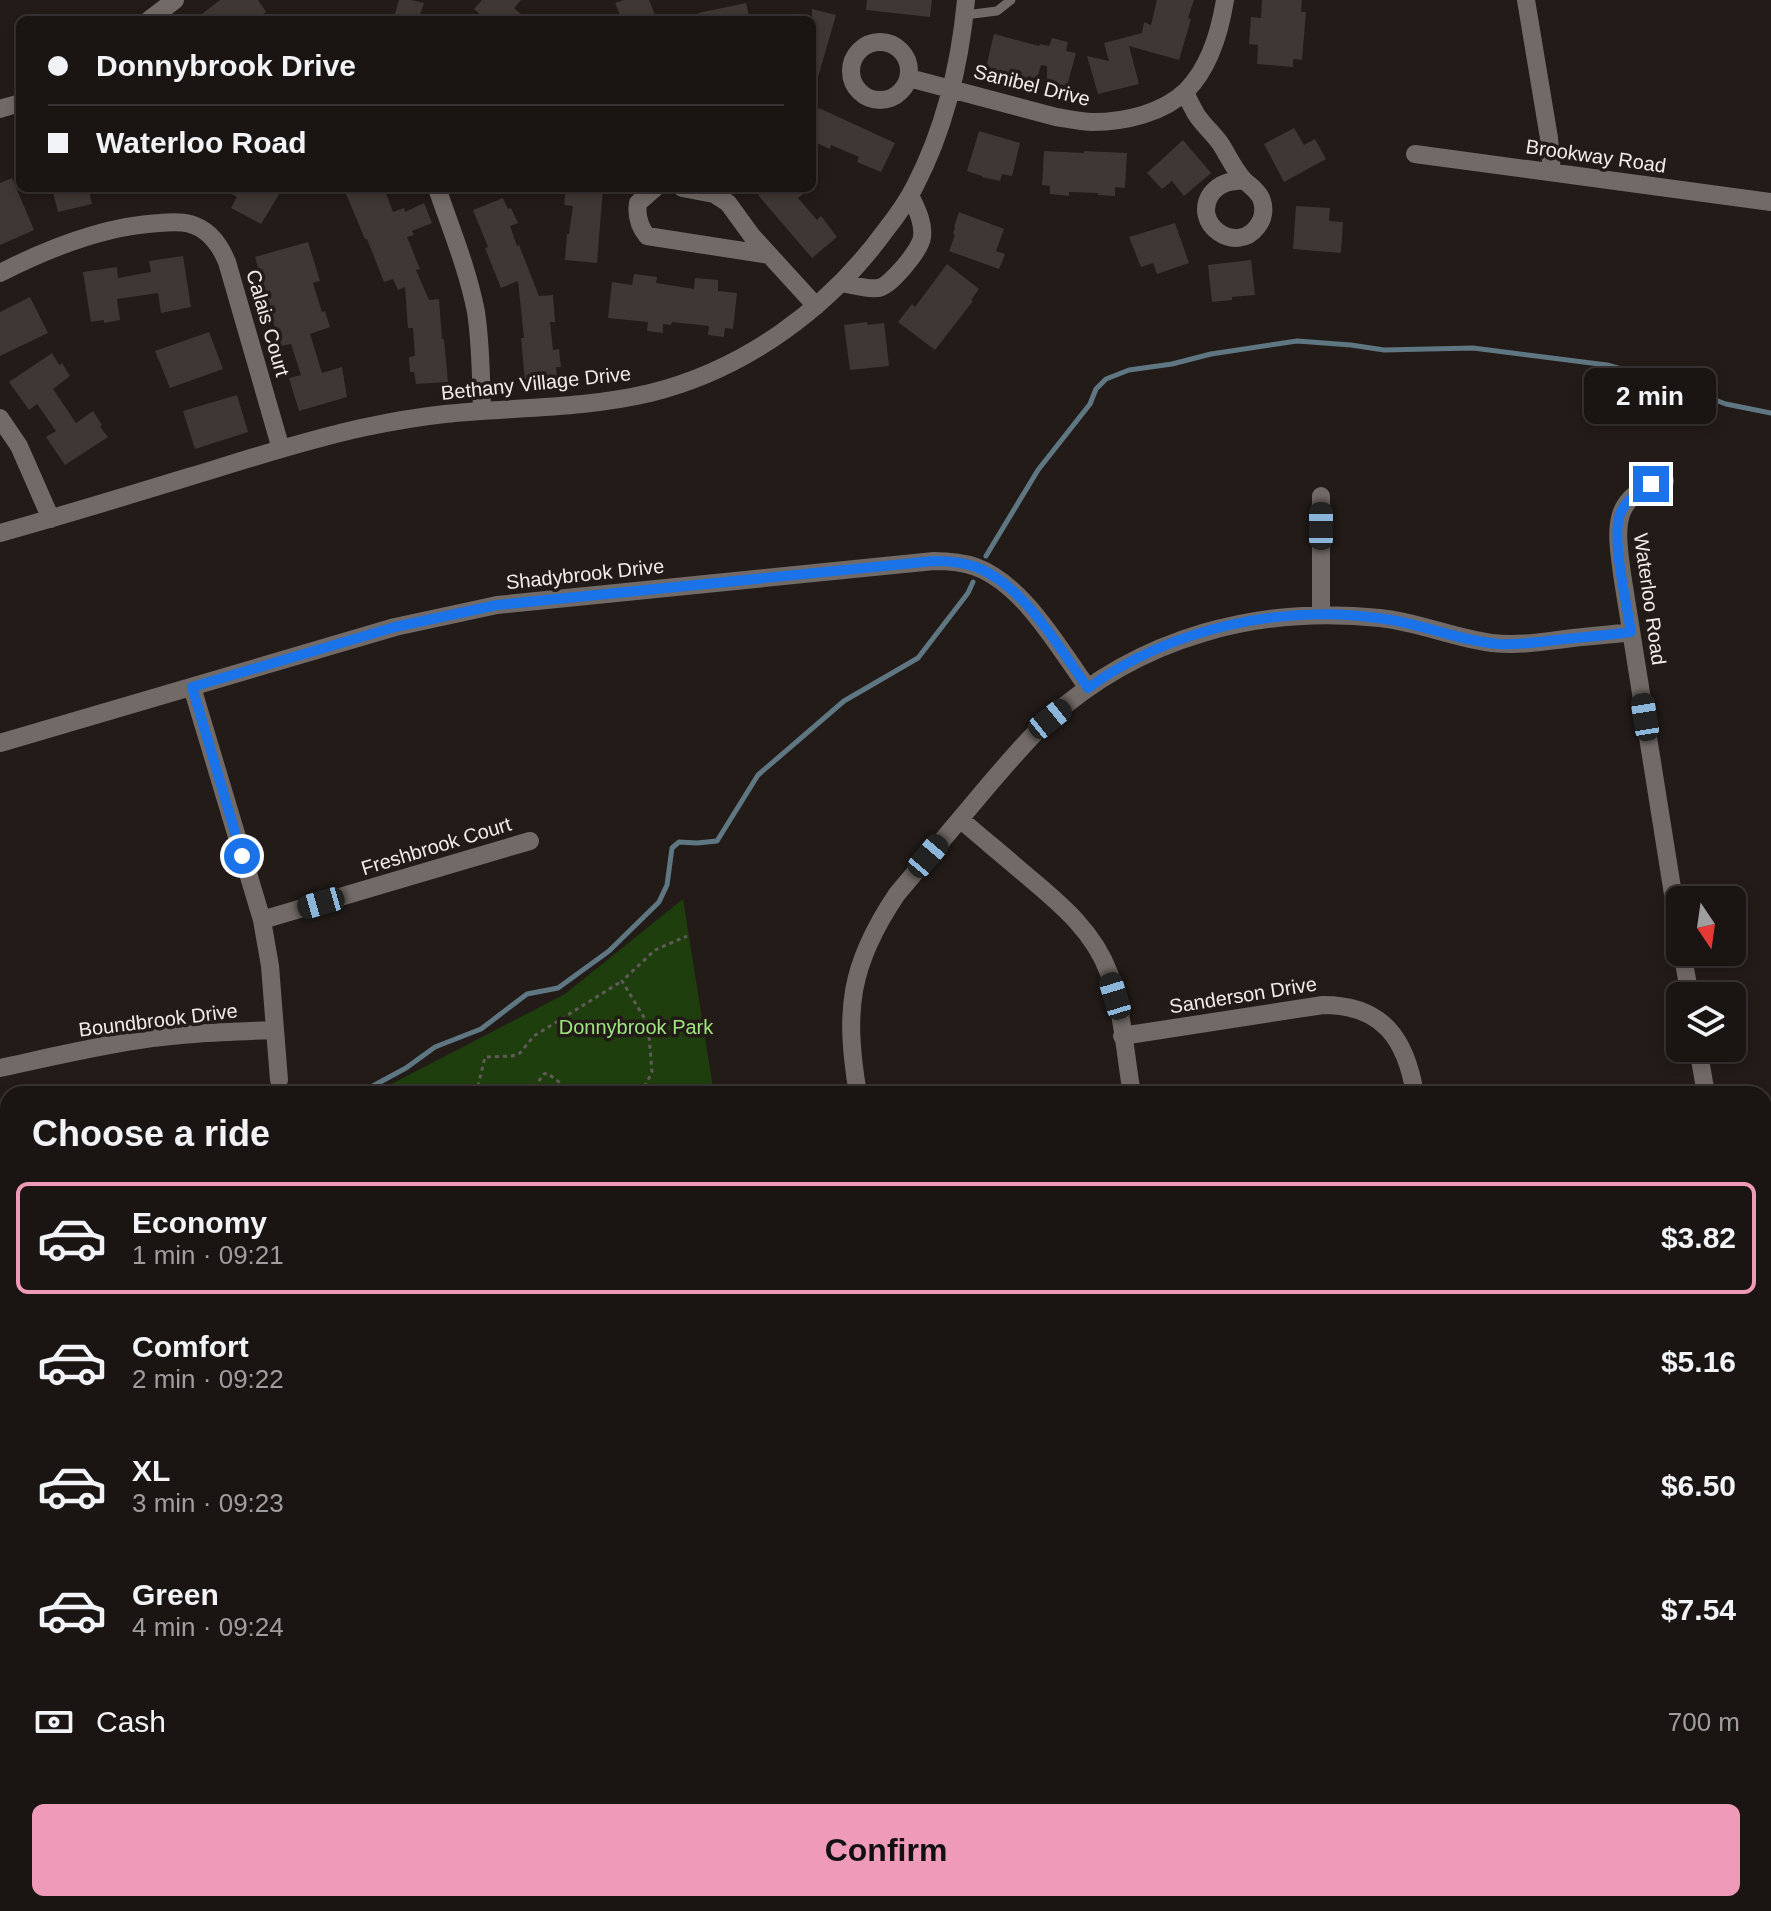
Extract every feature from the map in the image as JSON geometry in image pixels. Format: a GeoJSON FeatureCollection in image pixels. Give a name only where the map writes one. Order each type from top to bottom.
{"type":"FeatureCollection","features":[{"type":"Feature","properties":{"kind":"street"},"geometry":{"type":"LineString","coordinates":[[154,16],[175,0]]}},
{"type":"Feature","properties":{"kind":"street","name":"Sanibel Drive"},"geometry":{"type":"LineString","coordinates":[[909,78],[1056,117],[1094,122],[1132,117],[1159,109],[1185,92],[1203,68],[1214,42],[1225,0]]}},
{"type":"Feature","properties":{"kind":"street"},"geometry":{"type":"LineString","coordinates":[[1526,0],[1552,172]]}},
{"type":"Feature","properties":{"kind":"street","name":"Bethany Village Drive"},"geometry":{"type":"LineString","coordinates":[[0,533],[328,436],[404,420],[583,404],[649,393],[748,354],[784,331],[841,283],[879,240],[910,195],[938,134],[952,88],[966,7]]}},
{"type":"Feature","properties":{"kind":"street"},"geometry":{"type":"LineString","coordinates":[[1185,92],[1197,115],[1244,180]]}},
{"type":"Feature","properties":{"kind":"street","name":"Brookway Road"},"geometry":{"type":"LineString","coordinates":[[1415,154],[1771,202]]}},
{"type":"Feature","properties":{"kind":"street"},"geometry":{"type":"LineString","coordinates":[[438,192],[476,314],[482,411]]}},
{"type":"Feature","properties":{"kind":"street"},"geometry":{"type":"LineString","coordinates":[[650,192],[638,203],[636,211],[640,227],[647,236],[769,255]]}},
{"type":"Feature","properties":{"kind":"street"},"geometry":{"type":"LineString","coordinates":[[703,192],[714,194],[728,203],[752,236],[816,306]]}},
{"type":"Feature","properties":{"kind":"street"},"geometry":{"type":"LineString","coordinates":[[841,283],[876,289],[884,286],[920,246],[922,228],[910,195]]}},
{"type":"Feature","properties":{"kind":"street","name":"Calais Court"},"geometry":{"type":"LineString","coordinates":[[0,273],[56,247],[113,229],[176,222],[202,229],[222,249],[281,449]]}},
{"type":"Feature","properties":{"kind":"street"},"geometry":{"type":"LineString","coordinates":[[0,418],[19,446],[51,519]]}},
{"type":"Feature","properties":{"kind":"street","name":"Waterloo Road"},"geometry":{"type":"LineString","coordinates":[[1665,481],[1651,484],[1627,502],[1620,514],[1617,532],[1672,886]]}},
{"type":"Feature","properties":{"kind":"street"},"geometry":{"type":"LineString","coordinates":[[1321,496],[1321,614]]}},
{"type":"Feature","properties":{"kind":"street","name":"Shadybrook Drive"},"geometry":{"type":"LineString","coordinates":[[0,743],[395,627],[497,605],[934,561],[976,567],[1010,587],[1026,603],[1088,688]]}},
{"type":"Feature","properties":{"kind":"street"},"geometry":{"type":"LineString","coordinates":[[857,1086],[850,1026],[853,996],[858,967],[880,918],[1026,742],[1103,677],[1158,649],[1211,630],[1283,616],[1321,614],[1382,618],[1496,644],[1534,644],[1631,632]]}},
{"type":"Feature","properties":{"kind":"street"},"geometry":{"type":"LineString","coordinates":[[192,687],[262,920],[270,966],[279,1080]]}},
{"type":"Feature","properties":{"kind":"street"},"geometry":{"type":"LineString","coordinates":[[960,819],[1065,908],[1085,929],[1098,949],[1115,996],[1131,1086]]}},
{"type":"Feature","properties":{"kind":"street","name":"Freshbrook Court"},"geometry":{"type":"LineString","coordinates":[[262,920],[530,841]]}},
{"type":"Feature","properties":{"kind":"street","name":"Sanderson Drive"},"geometry":{"type":"LineString","coordinates":[[1122,1036],[1323,1005],[1345,1005],[1367,1013],[1394,1035],[1406,1055],[1414,1086]]}},
{"type":"Feature","properties":{"kind":"street","name":"Boundbrook Drive"},"geometry":{"type":"LineString","coordinates":[[0,1068],[142,1039],[275,1030]]}},
{"type":"Feature","properties":{"kind":"street"},"geometry":{"type":"LineString","coordinates":[[1700,1062],[1705,1086]]}},
{"type":"Feature","properties":{"kind":"lane"},"geometry":{"type":"LineString","coordinates":[[966,7],[997,11],[1011,0]]}},
{"type":"Feature","properties":{"kind":"path"},"geometry":{"type":"LineString","coordinates":[[478,1086],[485,1057],[520,1053],[534,1036],[622,981],[655,950],[687,936]]}},
{"type":"Feature","properties":{"kind":"path"},"geometry":{"type":"LineString","coordinates":[[622,981],[650,1032],[652,1072],[645,1086]]}},
{"type":"Feature","properties":{"kind":"path"},"geometry":{"type":"LineString","coordinates":[[535,1086],[547,1073],[564,1086]]}},
{"type":"Feature","properties":{"kind":"green space","name":"Donnybrook Park"},"geometry":{"type":"Polygon","coordinates":[[[683,899],[713,1086],[387,1086],[565,994],[683,899]]]}},
{"type":"Feature","properties":{"kind":"building"},"geometry":{"type":"Polygon","coordinates":[[[220,0],[258,0],[266,12],[261,16],[199,16],[220,0]]]}},
{"type":"Feature","properties":{"kind":"building"},"geometry":{"type":"Polygon","coordinates":[[[399,0],[424,3],[419,16],[394,16],[399,0]]]}},
{"type":"Feature","properties":{"kind":"building"},"geometry":{"type":"Polygon","coordinates":[[[482,0],[521,0],[514,8],[523,16],[482,16],[474,9],[482,0]]]}},
{"type":"Feature","properties":{"kind":"building"},"geometry":{"type":"Polygon","coordinates":[[[649,0],[655,16],[620,16],[615,3],[649,0]]]}},
{"type":"Feature","properties":{"kind":"building"},"geometry":{"type":"Polygon","coordinates":[[[867,0],[932,0],[930,17],[866,10],[867,0]]]}},
{"type":"Feature","properties":{"kind":"building"},"geometry":{"type":"Polygon","coordinates":[[[1157,0],[1194,0],[1179,60],[1129,46],[1139,84],[1098,94],[1087,56],[1109,61],[1104,43],[1142,33],[1144,22],[1151,25],[1157,0]]]}},
{"type":"Feature","properties":{"kind":"building"},"geometry":{"type":"Polygon","coordinates":[[[1262,0],[1302,0],[1301,12],[1306,12],[1302,60],[1293,59],[1293,67],[1257,64],[1258,45],[1249,44],[1251,17],[1261,18],[1262,0]]]}},
{"type":"Feature","properties":{"kind":"building"},"geometry":{"type":"Polygon","coordinates":[[[746,3],[749,16],[698,16],[698,13],[746,3]]]}},
{"type":"Feature","properties":{"kind":"building"},"geometry":{"type":"Polygon","coordinates":[[[812,9],[836,15],[816,84],[816,16],[812,16],[812,9]]]}},
{"type":"Feature","properties":{"kind":"building"},"geometry":{"type":"Polygon","coordinates":[[[994,34],[1039,46],[1049,46],[1052,38],[1068,42],[1066,51],[1076,53],[1067,86],[1047,81],[1047,66],[1041,65],[1037,79],[986,67],[994,34]]]}},
{"type":"Feature","properties":{"kind":"building"},"geometry":{"type":"Polygon","coordinates":[[[819,108],[895,143],[881,172],[857,162],[859,157],[831,145],[830,149],[816,143],[816,114],[819,108]]]}},
{"type":"Feature","properties":{"kind":"building"},"geometry":{"type":"Polygon","coordinates":[[[1294,128],[1304,145],[1315,139],[1326,159],[1284,182],[1264,144],[1294,128]]]}},
{"type":"Feature","properties":{"kind":"building"},"geometry":{"type":"Polygon","coordinates":[[[979,131],[1020,143],[1012,176],[1002,174],[1000,181],[967,171],[979,131]]]}},
{"type":"Feature","properties":{"kind":"building"},"geometry":{"type":"Polygon","coordinates":[[[1183,140],[1211,173],[1184,196],[1172,181],[1162,189],[1147,173],[1183,140]]]}},
{"type":"Feature","properties":{"kind":"building"},"geometry":{"type":"Polygon","coordinates":[[[1044,151],[1127,153],[1125,188],[1115,187],[1115,196],[1069,192],[1069,196],[1050,194],[1050,186],[1042,185],[1044,151]]]}},
{"type":"Feature","properties":{"kind":"building"},"geometry":{"type":"Polygon","coordinates":[[[12,178],[34,230],[0,245],[0,183],[12,178]]]}},
{"type":"Feature","properties":{"kind":"building"},"geometry":{"type":"Polygon","coordinates":[[[53,192],[89,192],[92,204],[58,212],[53,192]]]}},
{"type":"Feature","properties":{"kind":"building"},"geometry":{"type":"Polygon","coordinates":[[[228,192],[281,192],[261,224],[231,208],[237,197],[228,192]]]}},
{"type":"Feature","properties":{"kind":"building"},"geometry":{"type":"Polygon","coordinates":[[[386,192],[393,212],[404,208],[405,212],[424,203],[432,223],[412,231],[414,235],[407,237],[429,300],[439,299],[448,382],[416,384],[414,372],[410,372],[409,357],[415,356],[413,328],[408,328],[405,287],[398,290],[393,279],[384,282],[346,194],[386,192]]]}},
{"type":"Feature","properties":{"kind":"building"},"geometry":{"type":"Polygon","coordinates":[[[566,192],[603,192],[597,263],[565,260],[573,206],[564,205],[566,192]]]}},
{"type":"Feature","properties":{"kind":"building"},"geometry":{"type":"Polygon","coordinates":[[[761,192],[806,192],[798,198],[817,220],[821,216],[837,237],[812,258],[758,195],[761,192]]]}},
{"type":"Feature","properties":{"kind":"building"},"geometry":{"type":"Polygon","coordinates":[[[503,198],[518,223],[510,226],[539,296],[553,295],[555,322],[550,322],[553,350],[559,349],[561,367],[556,367],[557,378],[525,381],[518,281],[501,288],[473,210],[503,198]]]}},
{"type":"Feature","properties":{"kind":"building"},"geometry":{"type":"Polygon","coordinates":[[[1296,206],[1330,208],[1329,221],[1343,222],[1341,253],[1293,249],[1296,206]]]}},
{"type":"Feature","properties":{"kind":"building"},"geometry":{"type":"Polygon","coordinates":[[[959,212],[1004,229],[996,251],[1005,254],[999,269],[949,251],[959,212]]]}},
{"type":"Feature","properties":{"kind":"building"},"geometry":{"type":"Polygon","coordinates":[[[1175,223],[1189,263],[1157,274],[1153,263],[1141,267],[1129,237],[1175,223]]]}},
{"type":"Feature","properties":{"kind":"building"},"geometry":{"type":"Polygon","coordinates":[[[308,242],[320,281],[313,283],[330,327],[310,334],[322,373],[342,367],[347,397],[299,411],[289,378],[301,375],[291,344],[280,346],[255,257],[308,242]]]}},
{"type":"Feature","properties":{"kind":"building"},"geometry":{"type":"Polygon","coordinates":[[[183,256],[191,307],[161,313],[158,293],[117,299],[120,320],[91,322],[83,272],[117,267],[118,278],[151,272],[149,261],[183,256]]]}},
{"type":"Feature","properties":{"kind":"building"},"geometry":{"type":"Polygon","coordinates":[[[1251,260],[1255,295],[1212,302],[1208,265],[1251,260]]]}},
{"type":"Feature","properties":{"kind":"building"},"geometry":{"type":"Polygon","coordinates":[[[947,264],[979,289],[935,350],[898,322],[912,304],[915,307],[947,264]]]}},
{"type":"Feature","properties":{"kind":"building"},"geometry":{"type":"Polygon","coordinates":[[[634,274],[657,277],[656,283],[694,289],[695,278],[718,280],[718,291],[737,293],[733,329],[725,328],[724,337],[708,335],[709,326],[672,322],[671,325],[663,324],[663,333],[647,331],[648,322],[608,318],[612,282],[632,285],[634,274]]]}},
{"type":"Feature","properties":{"kind":"building"},"geometry":{"type":"Polygon","coordinates":[[[30,297],[48,333],[0,356],[0,312],[30,297]]]}},
{"type":"Feature","properties":{"kind":"building"},"geometry":{"type":"Polygon","coordinates":[[[867,322],[868,325],[884,323],[889,366],[850,370],[844,325],[867,322]]]}},
{"type":"Feature","properties":{"kind":"building"},"geometry":{"type":"Polygon","coordinates":[[[209,332],[223,369],[170,388],[155,351],[209,332]]]}},
{"type":"Feature","properties":{"kind":"building"},"geometry":{"type":"Polygon","coordinates":[[[52,353],[70,376],[53,389],[76,423],[93,411],[108,437],[65,465],[46,437],[56,431],[37,404],[29,410],[9,382],[52,353]]]}},
{"type":"Feature","properties":{"kind":"building"},"geometry":{"type":"Polygon","coordinates":[[[237,395],[248,432],[195,449],[183,411],[237,395]]]}},
{"type":"Feature","properties":{"kind":"waterway"},"geometry":{"type":"LineString","coordinates":[[986,556],[1038,470],[1106,379],[1129,370],[1211,354],[1297,341],[1384,350],[1473,348],[1607,365],[1664,381],[1726,404],[1771,413]]}},
{"type":"Feature","properties":{"kind":"waterway"},"geometry":{"type":"LineString","coordinates":[[373,1086],[435,1047],[481,1029],[527,994],[558,988],[609,951],[659,902],[667,885],[672,848],[679,842],[717,841],[758,775],[844,701],[918,658],[973,582]]}},
{"type":"Feature","properties":{"kind":"route"},"geometry":{"type":"LineString","coordinates":[[242,856],[192,687],[395,627],[497,605],[934,561],[976,567],[1010,587],[1026,603],[1088,688],[1158,649],[1211,630],[1283,616],[1321,614],[1382,618],[1411,623],[1459,638],[1496,644],[1534,644],[1631,632],[1617,532],[1620,514],[1627,502],[1651,484]]}}]}
